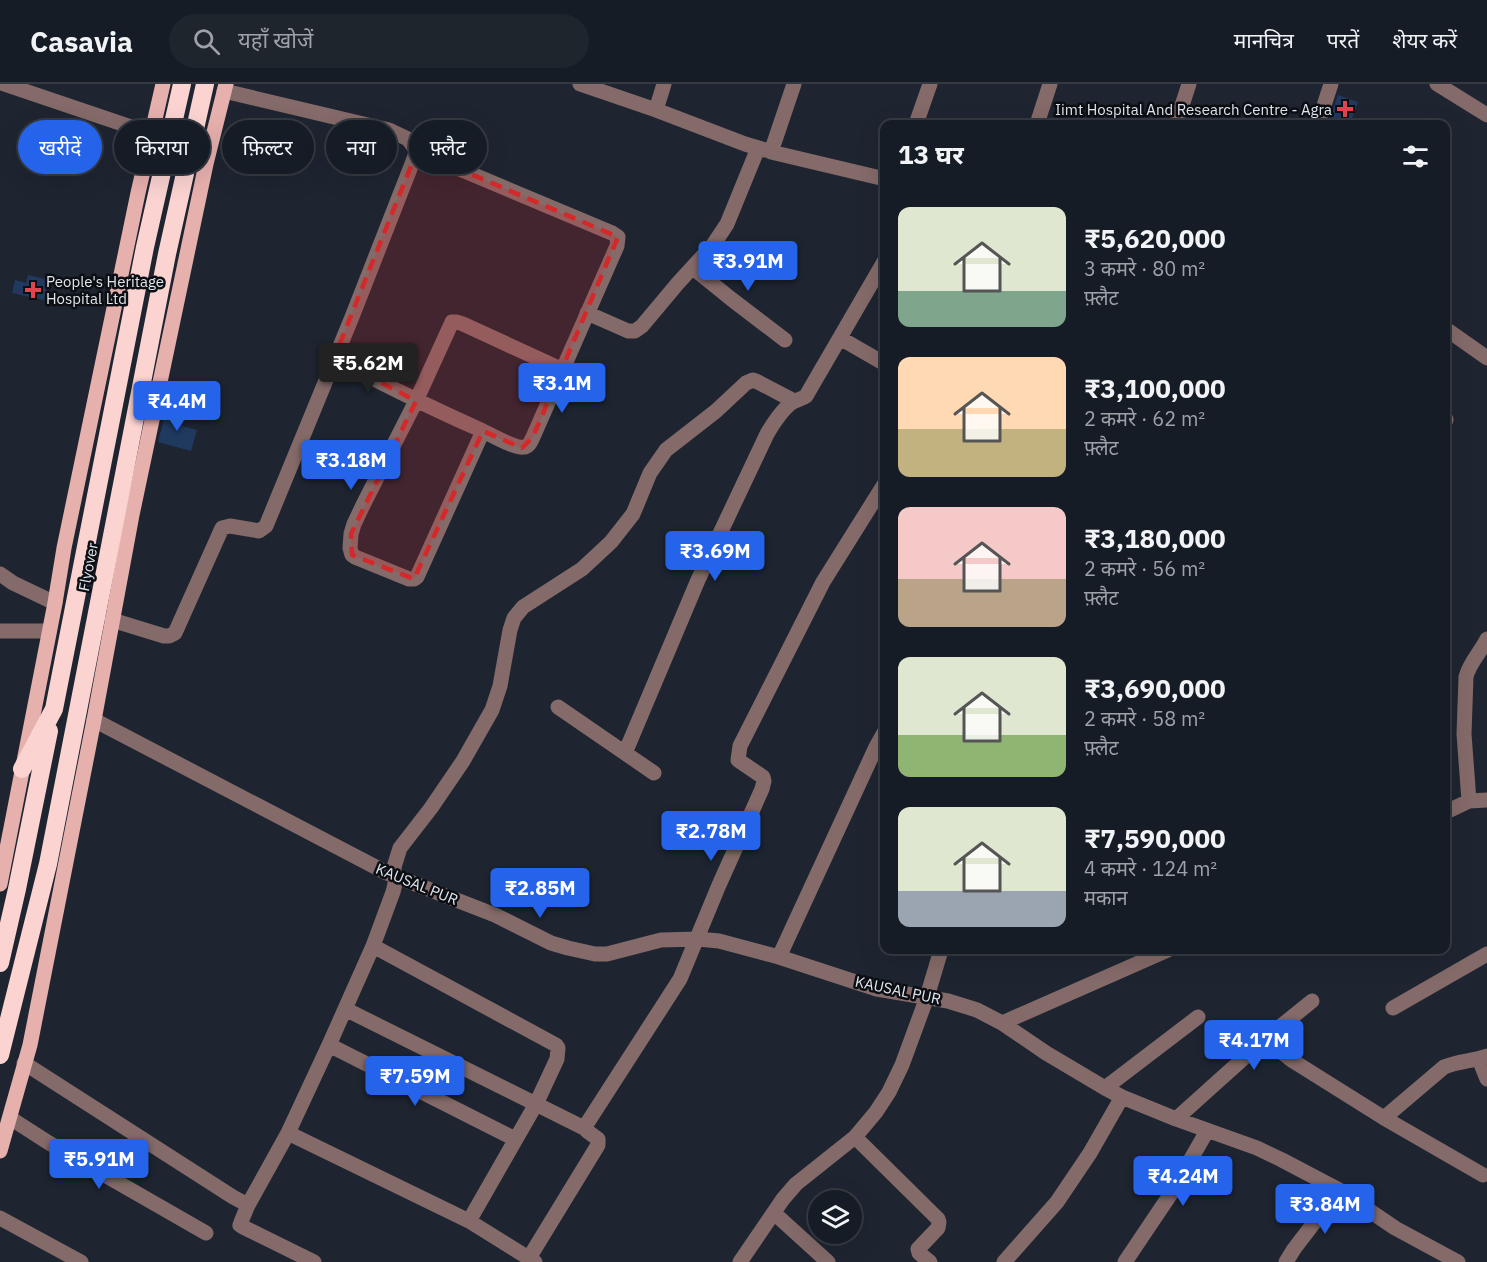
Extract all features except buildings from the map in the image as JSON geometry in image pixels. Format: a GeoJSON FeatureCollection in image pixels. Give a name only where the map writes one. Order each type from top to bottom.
{"type":"FeatureCollection","features":[{"type":"Feature","properties":{"kind":"highway"},"geometry":{"type":"LineString","coordinates":[[0,963],[54,709],[143,258],[182,84]]}},
{"type":"Feature","properties":{"kind":"highway","name":"Flyover"},"geometry":{"type":"LineString","coordinates":[[0,1055],[48,864],[167,254],[205,84]]}},
{"type":"Feature","properties":{"kind":"highway"},"geometry":{"type":"LineString","coordinates":[[22,769],[54,709]]}},
{"type":"Feature","properties":{"kind":"main road"},"geometry":{"type":"LineString","coordinates":[[155,120],[163,84]]}},
{"type":"Feature","properties":{"kind":"main road"},"geometry":{"type":"LineString","coordinates":[[0,1151],[30,1045],[136,494],[206,164],[225,87]]}},
{"type":"Feature","properties":{"kind":"main road"},"geometry":{"type":"LineString","coordinates":[[0,884],[4,842],[22,769],[64,548],[143,174]]}},
{"type":"Feature","properties":{"kind":"street"},"geometry":{"type":"LineString","coordinates":[[4,84],[27,88],[114,120]]}},
{"type":"Feature","properties":{"kind":"street"},"geometry":{"type":"LineString","coordinates":[[580,84],[764,150],[880,178]]}},
{"type":"Feature","properties":{"kind":"street"},"geometry":{"type":"LineString","coordinates":[[656,110],[664,84]]}},
{"type":"Feature","properties":{"kind":"street"},"geometry":{"type":"LineString","coordinates":[[587,313],[628,331],[635,331],[642,326],[713,245],[727,224],[794,84]]}},
{"type":"Feature","properties":{"kind":"street"},"geometry":{"type":"LineString","coordinates":[[917,120],[930,84]]}},
{"type":"Feature","properties":{"kind":"street"},"geometry":{"type":"LineString","coordinates":[[1038,120],[1050,84]]}},
{"type":"Feature","properties":{"kind":"street"},"geometry":{"type":"LineString","coordinates":[[1177,120],[1189,84]]}},
{"type":"Feature","properties":{"kind":"street"},"geometry":{"type":"LineString","coordinates":[[1319,120],[1331,84]]}},
{"type":"Feature","properties":{"kind":"street"},"geometry":{"type":"LineString","coordinates":[[1437,84],[1487,115]]}},
{"type":"Feature","properties":{"kind":"street"},"geometry":{"type":"LineString","coordinates":[[225,87],[389,130],[409,140]]}},
{"type":"Feature","properties":{"kind":"street"},"geometry":{"type":"LineString","coordinates":[[112,621],[164,636],[175,633],[222,528],[230,526],[255,531],[266,526],[352,318],[409,172]]}},
{"type":"Feature","properties":{"kind":"street"},"geometry":{"type":"LineString","coordinates":[[334,358],[416,401],[506,442],[522,448],[528,445],[617,246],[618,237],[472,174]]}},
{"type":"Feature","properties":{"kind":"street"},"geometry":{"type":"LineString","coordinates":[[693,268],[785,340]]}},
{"type":"Feature","properties":{"kind":"street"},"geometry":{"type":"LineString","coordinates":[[314,1262],[241,1226],[241,1222],[288,1133],[373,946],[393,892],[394,861],[400,849],[463,761],[492,710],[500,686],[511,623],[518,612],[582,569],[611,542],[633,514],[650,473],[660,456],[716,411],[746,382],[753,380],[794,401],[806,396],[880,269]]}},
{"type":"Feature","properties":{"kind":"street"},"geometry":{"type":"LineString","coordinates":[[483,431],[417,577],[409,579],[352,555],[350,548],[354,524],[416,401],[453,321],[563,370]]}},
{"type":"Feature","properties":{"kind":"street"},"geometry":{"type":"LineString","coordinates":[[1450,332],[1487,358]]}},
{"type":"Feature","properties":{"kind":"street"},"geometry":{"type":"LineString","coordinates":[[840,338],[880,361]]}},
{"type":"Feature","properties":{"kind":"street"},"geometry":{"type":"LineString","coordinates":[[625,753],[702,569],[772,425],[794,401]]}},
{"type":"Feature","properties":{"kind":"street"},"geometry":{"type":"LineString","coordinates":[[586,1129],[587,1121],[676,986],[698,939],[719,885],[764,784],[763,777],[738,761],[740,746],[823,582],[880,491]]}},
{"type":"Feature","properties":{"kind":"street"},"geometry":{"type":"LineString","coordinates":[[0,574],[13,583],[55,603]]}},
{"type":"Feature","properties":{"kind":"street"},"geometry":{"type":"LineString","coordinates":[[0,630],[49,631]]}},
{"type":"Feature","properties":{"kind":"street"},"geometry":{"type":"LineString","coordinates":[[1469,801],[1464,734],[1466,677],[1487,639]]}},
{"type":"Feature","properties":{"kind":"street"},"geometry":{"type":"LineString","coordinates":[[558,707],[654,773]]}},
{"type":"Feature","properties":{"kind":"street","name":"KAUSAL PUR"},"geometry":{"type":"LineString","coordinates":[[94,720],[395,877],[495,915],[551,943],[595,954],[607,954],[661,940],[698,939],[729,943],[877,989],[961,1004],[977,1010],[1122,1097],[1266,1152],[1339,1190],[1387,1224],[1458,1262]]}},
{"type":"Feature","properties":{"kind":"street"},"geometry":{"type":"LineString","coordinates":[[779,957],[880,740]]}},
{"type":"Feature","properties":{"kind":"street"},"geometry":{"type":"LineString","coordinates":[[1450,810],[1469,801],[1487,800]]}},
{"type":"Feature","properties":{"kind":"street"},"geometry":{"type":"LineString","coordinates":[[373,946],[556,1045],[559,1050],[536,1104],[469,1221]]}},
{"type":"Feature","properties":{"kind":"street"},"geometry":{"type":"LineString","coordinates":[[740,1262],[783,1199],[803,1177],[855,1137],[876,1112],[902,1065],[941,954]]}},
{"type":"Feature","properties":{"kind":"street"},"geometry":{"type":"LineString","coordinates":[[1002,1023],[1159,954]]}},
{"type":"Feature","properties":{"kind":"street"},"geometry":{"type":"LineString","coordinates":[[1394,1008],[1487,954]]}},
{"type":"Feature","properties":{"kind":"street"},"geometry":{"type":"LineString","coordinates":[[1176,1119],[1265,1039],[1312,1001]]}},
{"type":"Feature","properties":{"kind":"street"},"geometry":{"type":"LineString","coordinates":[[288,1133],[469,1221],[532,1260],[598,1145],[598,1139],[586,1129],[345,1009]]}},
{"type":"Feature","properties":{"kind":"street"},"geometry":{"type":"LineString","coordinates":[[1105,1088],[1198,1017]]}},
{"type":"Feature","properties":{"kind":"street"},"geometry":{"type":"LineString","coordinates":[[1265,1039],[1293,1060],[1384,1118],[1482,1175]]}},
{"type":"Feature","properties":{"kind":"street"},"geometry":{"type":"LineString","coordinates":[[329,1045],[515,1139]]}},
{"type":"Feature","properties":{"kind":"street"},"geometry":{"type":"LineString","coordinates":[[1384,1118],[1444,1067],[1451,1064],[1483,1057],[1487,1079]]}},
{"type":"Feature","properties":{"kind":"street"},"geometry":{"type":"LineString","coordinates":[[24,1063],[248,1205]]}},
{"type":"Feature","properties":{"kind":"street"},"geometry":{"type":"LineString","coordinates":[[1004,1262],[1057,1202],[1090,1153],[1122,1097]]}},
{"type":"Feature","properties":{"kind":"street"},"geometry":{"type":"LineString","coordinates":[[10,1118],[49,1143],[206,1233]]}},
{"type":"Feature","properties":{"kind":"street"},"geometry":{"type":"LineString","coordinates":[[1125,1262],[1172,1192],[1207,1131]]}},
{"type":"Feature","properties":{"kind":"street"},"geometry":{"type":"LineString","coordinates":[[855,1137],[938,1219],[938,1228],[918,1249],[919,1253],[930,1262]]}},
{"type":"Feature","properties":{"kind":"street"},"geometry":{"type":"LineString","coordinates":[[1286,1262],[1339,1190]]}},
{"type":"Feature","properties":{"kind":"street"},"geometry":{"type":"LineString","coordinates":[[774,1213],[828,1262]]}},
{"type":"Feature","properties":{"kind":"street"},"geometry":{"type":"LineString","coordinates":[[0,1218],[81,1262]]}},
{"type":"Feature","properties":{"kind":"highlighted area"},"geometry":{"type":"Polygon","coordinates":[[[417,151],[618,237],[533,437],[522,448],[483,431],[414,579],[352,555],[351,534],[416,401],[334,358],[417,151]]]}},
{"type":"Feature","properties":{"kind":"place","name":"Iimt Hospital And Research Centre - Agra"},"geometry":{"type":"Point","coordinates":[1345,109]}},
{"type":"Feature","properties":{"kind":"place","name":"People's Heritage Hospital Ltd"},"geometry":{"type":"Point","coordinates":[33,290]}}]}
